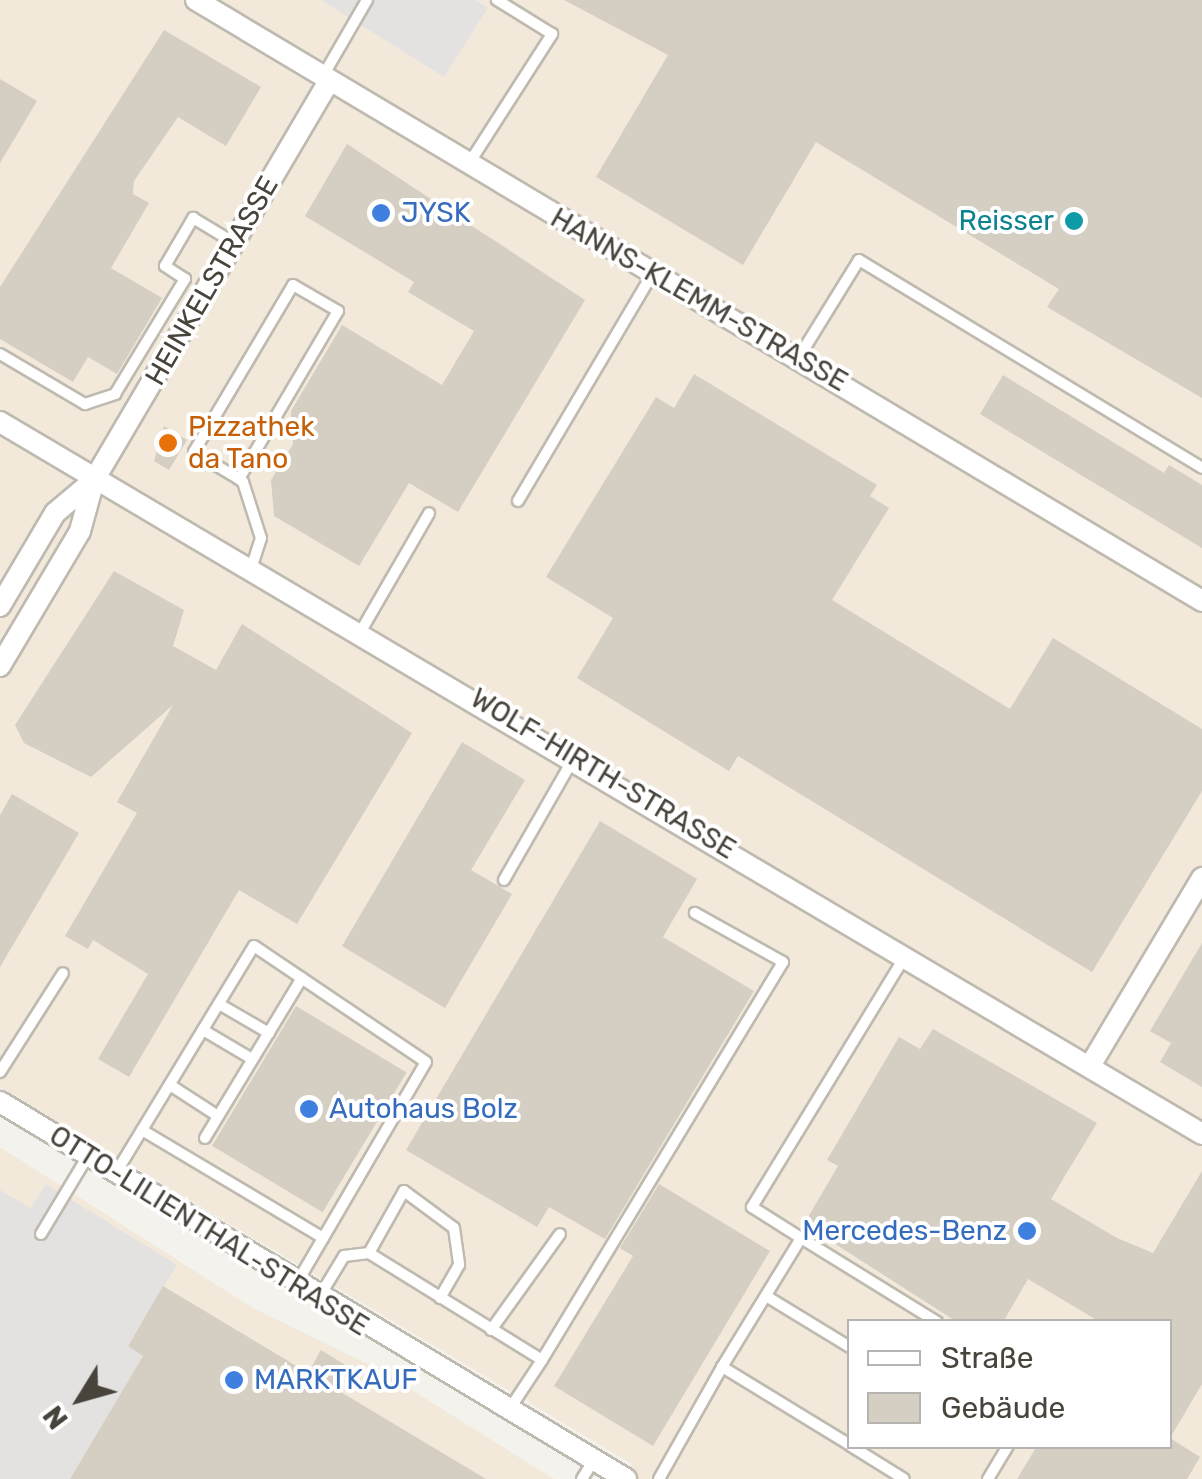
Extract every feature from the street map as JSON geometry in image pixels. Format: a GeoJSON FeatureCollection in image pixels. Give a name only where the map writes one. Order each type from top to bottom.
{"type":"FeatureCollection","features":[{"type":"Feature","properties":{"kind":"street","name":"HANNS-KLEMM-STRASSE"},"geometry":{"type":"LineString","coordinates":[[196,0],[467,166],[799,357],[1202,601]]}},
{"type":"Feature","properties":{"kind":"street","name":"HEINKELSTRASSE"},"geometry":{"type":"LineString","coordinates":[[0,666],[80,531],[94,480],[326,79]]}},
{"type":"Feature","properties":{"kind":"street","name":"WOLF-HIRTH-STRASSE"},"geometry":{"type":"LineString","coordinates":[[0,422],[94,480],[252,566],[907,953],[1202,1134]]}},
{"type":"Feature","properties":{"kind":"street","name":"HEINKELSTRASSE"},"geometry":{"type":"LineString","coordinates":[[0,606],[55,513],[94,480]]}},
{"type":"Feature","properties":{"kind":"street"},"geometry":{"type":"LineString","coordinates":[[1090,1066],[1202,878]]}},
{"type":"Feature","properties":{"kind":"street","name":"OTTO-LILIENTHAL-STRASSE"},"geometry":{"type":"LineString","coordinates":[[1,1103],[89,1154],[317,1300],[509,1411],[588,1470],[626,1479]]}},
{"type":"Feature","properties":{"kind":"lane"},"geometry":{"type":"LineString","coordinates":[[326,79],[367,0]]}},
{"type":"Feature","properties":{"kind":"lane"},"geometry":{"type":"LineString","coordinates":[[467,166],[552,34],[497,0]]}},
{"type":"Feature","properties":{"kind":"lane"},"geometry":{"type":"LineString","coordinates":[[0,354],[86,404],[115,394],[185,278],[165,266],[193,218],[234,243]]}},
{"type":"Feature","properties":{"kind":"lane"},"geometry":{"type":"LineString","coordinates":[[799,357],[859,260],[1202,468]]}},
{"type":"Feature","properties":{"kind":"lane"},"geometry":{"type":"LineString","coordinates":[[518,501],[653,272]]}},
{"type":"Feature","properties":{"kind":"lane"},"geometry":{"type":"LineString","coordinates":[[239,480],[338,312],[293,285],[194,452],[239,480],[262,538],[252,566]]}},
{"type":"Feature","properties":{"kind":"lane"},"geometry":{"type":"LineString","coordinates":[[361,631],[429,513]]}},
{"type":"Feature","properties":{"kind":"lane"},"geometry":{"type":"LineString","coordinates":[[504,880],[575,757]]}},
{"type":"Feature","properties":{"kind":"lane"},"geometry":{"type":"LineString","coordinates":[[509,1411],[783,962],[696,913]]}},
{"type":"Feature","properties":{"kind":"lane"},"geometry":{"type":"LineString","coordinates":[[117,1172],[254,946],[426,1062],[294,1286]]}},
{"type":"Feature","properties":{"kind":"lane"},"geometry":{"type":"LineString","coordinates":[[907,953],[752,1208],[931,1319]]}},
{"type":"Feature","properties":{"kind":"lane"},"geometry":{"type":"LineString","coordinates":[[0,1072],[64,973]]}},
{"type":"Feature","properties":{"kind":"lane"},"geometry":{"type":"LineString","coordinates":[[204,1138],[302,978]]}},
{"type":"Feature","properties":{"kind":"lane"},"geometry":{"type":"LineString","coordinates":[[219,1004],[269,1032]]}},
{"type":"Feature","properties":{"kind":"lane"},"geometry":{"type":"LineString","coordinates":[[203,1030],[252,1060]]}},
{"type":"Feature","properties":{"kind":"lane"},"geometry":{"type":"LineString","coordinates":[[170,1084],[218,1116]]}},
{"type":"Feature","properties":{"kind":"lane"},"geometry":{"type":"LineString","coordinates":[[142,1130],[323,1238]]}},
{"type":"Feature","properties":{"kind":"lane"},"geometry":{"type":"LineString","coordinates":[[40,1234],[89,1154]]}},
{"type":"Feature","properties":{"kind":"lane"},"geometry":{"type":"LineString","coordinates":[[369,1252],[404,1191],[454,1228],[459,1265],[440,1298]]}},
{"type":"Feature","properties":{"kind":"lane"},"geometry":{"type":"LineString","coordinates":[[490,1330],[560,1234]]}},
{"type":"Feature","properties":{"kind":"lane"},"geometry":{"type":"LineString","coordinates":[[659,1479],[801,1238]]}},
{"type":"Feature","properties":{"kind":"lane"},"geometry":{"type":"LineString","coordinates":[[317,1300],[344,1256],[369,1252],[542,1360]]}},
{"type":"Feature","properties":{"kind":"lane"},"geometry":{"type":"LineString","coordinates":[[766,1296],[847,1345]]}},
{"type":"Feature","properties":{"kind":"lane"},"geometry":{"type":"LineString","coordinates":[[722,1367],[847,1444]]}},
{"type":"Feature","properties":{"kind":"lane"},"geometry":{"type":"LineString","coordinates":[[855,1449],[904,1479]]}},
{"type":"Feature","properties":{"kind":"lane"},"geometry":{"type":"LineString","coordinates":[[988,1479],[1006,1449]]}},
{"type":"Feature","properties":{"kind":"shaded area"},"geometry":{"type":"Polygon","coordinates":[[[0,0],[1202,0],[1202,1479],[624,1479],[632,1464],[0,1087],[0,0]]]}},
{"type":"Feature","properties":{"kind":"shaded area"},"geometry":{"type":"Polygon","coordinates":[[[321,0],[475,0],[488,8],[444,77],[321,0]]]}},
{"type":"Feature","properties":{"kind":"shaded area"},"geometry":{"type":"Polygon","coordinates":[[[0,1147],[253,1308],[380,1370],[554,1479],[0,1479],[0,1147]]]}},
{"type":"Feature","properties":{"kind":"shaded area"},"geometry":{"type":"Polygon","coordinates":[[[46,1184],[177,1265],[128,1345],[143,1356],[70,1479],[0,1479],[0,1190],[31,1208],[46,1184]]]}},
{"type":"Feature","properties":{"kind":"building","name":"Reisser"},"geometry":{"type":"Polygon","coordinates":[[[564,0],[1202,0],[1202,398],[1047,307],[1059,289],[816,142],[743,265],[596,177],[668,55],[564,0]]]}},
{"type":"Feature","properties":{"kind":"building"},"geometry":{"type":"Polygon","coordinates":[[[164,30],[261,87],[226,146],[178,117],[134,181],[133,194],[149,203],[111,268],[162,298],[117,374],[88,357],[73,382],[0,339],[0,287],[164,30]]]}},
{"type":"Feature","properties":{"kind":"building"},"geometry":{"type":"Polygon","coordinates":[[[0,79],[37,101],[0,163],[0,79]]]}},
{"type":"Feature","properties":{"kind":"building"},"geometry":{"type":"Polygon","coordinates":[[[347,144],[585,300],[458,512],[409,483],[359,566],[274,516],[271,480],[293,444],[291,411],[342,325],[442,385],[474,331],[408,292],[414,282],[305,216],[347,144]]]}},
{"type":"Feature","properties":{"kind":"building"},"geometry":{"type":"Polygon","coordinates":[[[694,374],[877,485],[870,496],[889,508],[832,600],[1010,709],[1053,638],[1202,729],[1202,791],[1092,972],[738,756],[729,771],[577,678],[613,618],[546,577],[656,397],[674,408],[694,374]]]}},
{"type":"Feature","properties":{"kind":"building"},"geometry":{"type":"Polygon","coordinates":[[[1003,375],[1164,473],[1169,465],[1202,485],[1202,548],[980,414],[1003,375]]]}},
{"type":"Feature","properties":{"kind":"building"},"geometry":{"type":"Polygon","coordinates":[[[164,426],[187,440],[169,470],[154,461],[164,426]]]}},
{"type":"Feature","properties":{"kind":"building"},"geometry":{"type":"Polygon","coordinates":[[[114,571],[184,610],[173,646],[216,670],[242,624],[412,733],[297,924],[239,890],[129,1077],[98,1059],[148,974],[93,940],[88,949],[65,936],[137,813],[117,802],[173,705],[91,777],[24,743],[15,725],[114,571]]]}},
{"type":"Feature","properties":{"kind":"building"},"geometry":{"type":"Polygon","coordinates":[[[462,742],[525,780],[471,870],[512,894],[445,1008],[342,946],[462,742]]]}},
{"type":"Feature","properties":{"kind":"building"},"geometry":{"type":"Polygon","coordinates":[[[12,794],[79,833],[0,967],[0,815],[12,794]]]}},
{"type":"Feature","properties":{"kind":"building"},"geometry":{"type":"Polygon","coordinates":[[[600,821],[697,879],[663,937],[754,991],[605,1239],[549,1207],[537,1227],[406,1150],[600,821]]]}},
{"type":"Feature","properties":{"kind":"building"},"geometry":{"type":"Polygon","coordinates":[[[1202,943],[1202,1087],[1160,1062],[1171,1043],[1150,1031],[1202,943]]]}},
{"type":"Feature","properties":{"kind":"building","name":"Autohaus Bolz"},"geometry":{"type":"Polygon","coordinates":[[[296,1006],[407,1072],[323,1212],[212,1146],[296,1006]]]}},
{"type":"Feature","properties":{"kind":"building","name":"Mercedes-Benz"},"geometry":{"type":"Polygon","coordinates":[[[933,1029],[1097,1123],[1051,1199],[1117,1238],[1153,1253],[1202,1171],[1202,1384],[1172,1435],[1172,1319],[1095,1319],[1028,1279],[1005,1319],[952,1319],[804,1224],[838,1166],[827,1160],[899,1037],[920,1049],[933,1029]]]}},
{"type":"Feature","properties":{"kind":"building"},"geometry":{"type":"Polygon","coordinates":[[[659,1184],[770,1251],[653,1446],[554,1386],[633,1256],[620,1248],[659,1184]]]}},
{"type":"Feature","properties":{"kind":"building","name":"MARKTKAUF"},"geometry":{"type":"Polygon","coordinates":[[[163,1286],[308,1373],[321,1350],[347,1366],[334,1388],[486,1479],[70,1479],[143,1356],[128,1346],[163,1286]]]}},
{"type":"Feature","properties":{"kind":"building"},"geometry":{"type":"Polygon","coordinates":[[[1172,1439],[1200,1457],[1187,1479],[1017,1479],[1035,1449],[1172,1449],[1172,1439]]]}},
{"type":"Feature","properties":{"kind":"place","name":"JYSK"},"geometry":{"type":"Point","coordinates":[381,213]}},
{"type":"Feature","properties":{"kind":"place","name":"Reisser"},"geometry":{"type":"Point","coordinates":[1074,221]}},
{"type":"Feature","properties":{"kind":"place","name":"Pizzathek da Tano"},"geometry":{"type":"Point","coordinates":[168,443]}},
{"type":"Feature","properties":{"kind":"place","name":"Autohaus Bolz"},"geometry":{"type":"Point","coordinates":[309,1109]}},
{"type":"Feature","properties":{"kind":"place","name":"Mercedes-Benz"},"geometry":{"type":"Point","coordinates":[1027,1231]}},
{"type":"Feature","properties":{"kind":"place","name":"MARKTKAUF"},"geometry":{"type":"Point","coordinates":[234,1380]}}]}
